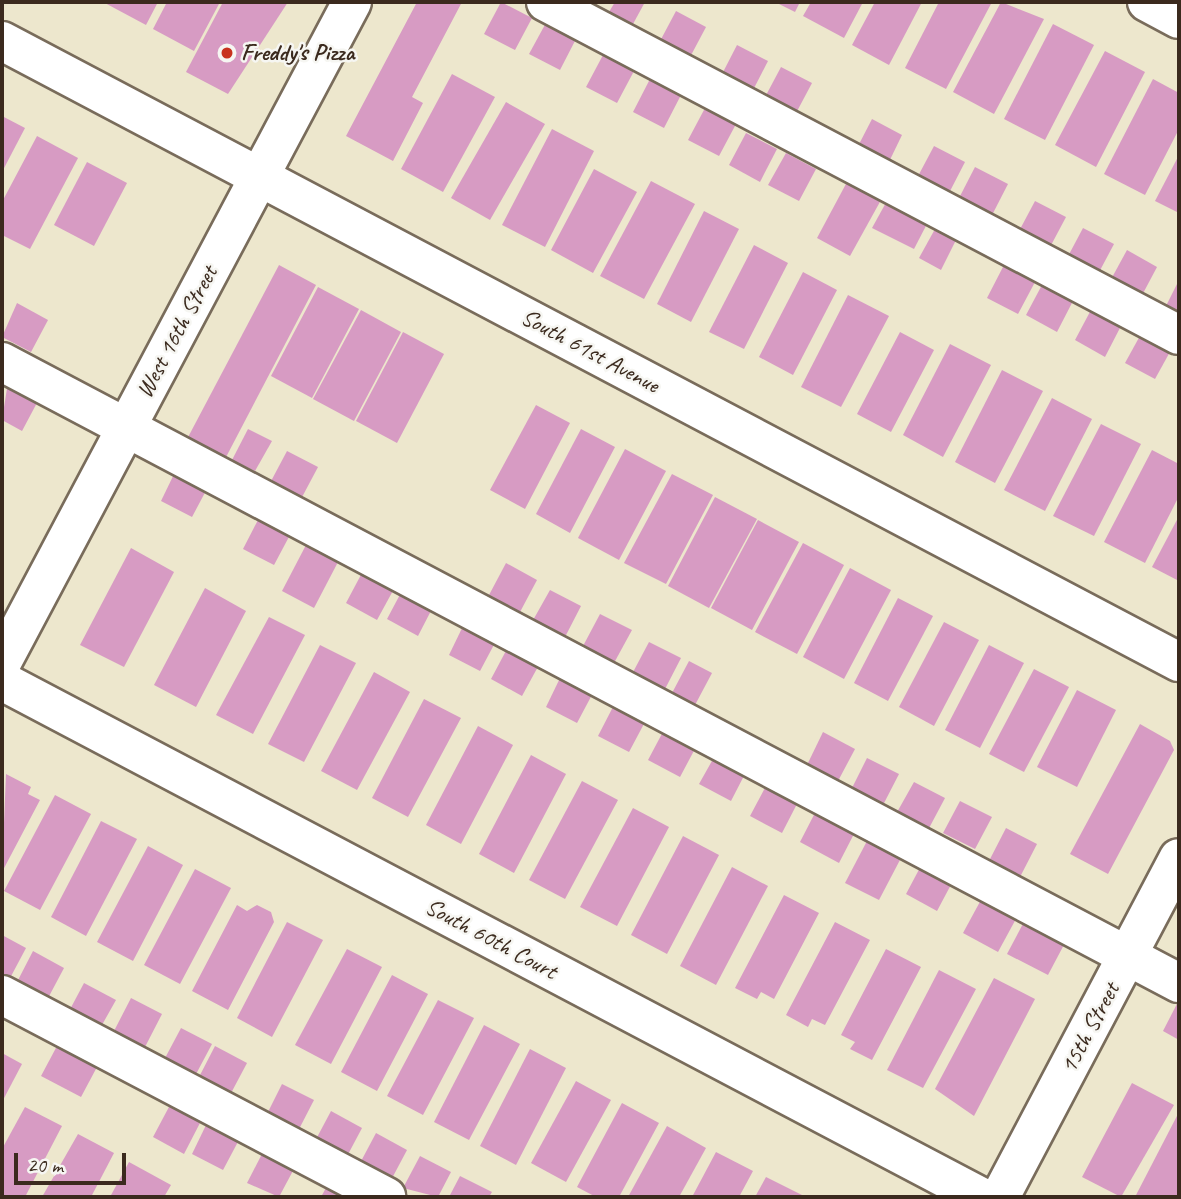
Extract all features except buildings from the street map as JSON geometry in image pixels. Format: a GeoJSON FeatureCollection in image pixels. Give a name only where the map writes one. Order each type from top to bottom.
{"type":"FeatureCollection","features":[{"type":"Feature","properties":{"kind":"street","name":"West 16th Street"},"geometry":{"type":"LineString","coordinates":[[2,662],[352,2]]}},
{"type":"Feature","properties":{"kind":"street"},"geometry":{"type":"LineString","coordinates":[[546,2],[1179,335]]}},
{"type":"Feature","properties":{"kind":"street"},"geometry":{"type":"LineString","coordinates":[[1147,2],[1179,19]]}},
{"type":"Feature","properties":{"kind":"street","name":"South 61st Avenue"},"geometry":{"type":"LineString","coordinates":[[2,41],[1179,662]]}},
{"type":"Feature","properties":{"kind":"street"},"geometry":{"type":"LineString","coordinates":[[2,362],[1179,983]]}},
{"type":"Feature","properties":{"kind":"street","name":"South 60th Court"},"geometry":{"type":"LineString","coordinates":[[2,681],[981,1197]]}},
{"type":"Feature","properties":{"kind":"street","name":"15th Street"},"geometry":{"type":"LineString","coordinates":[[1000,1197],[1179,858]]}},
{"type":"Feature","properties":{"kind":"street"},"geometry":{"type":"LineString","coordinates":[[2,995],[386,1197]]}},
{"type":"Feature","properties":{"kind":"place","name":"Freddy's Pizza"},"geometry":{"type":"Point","coordinates":[227,53]}}]}
